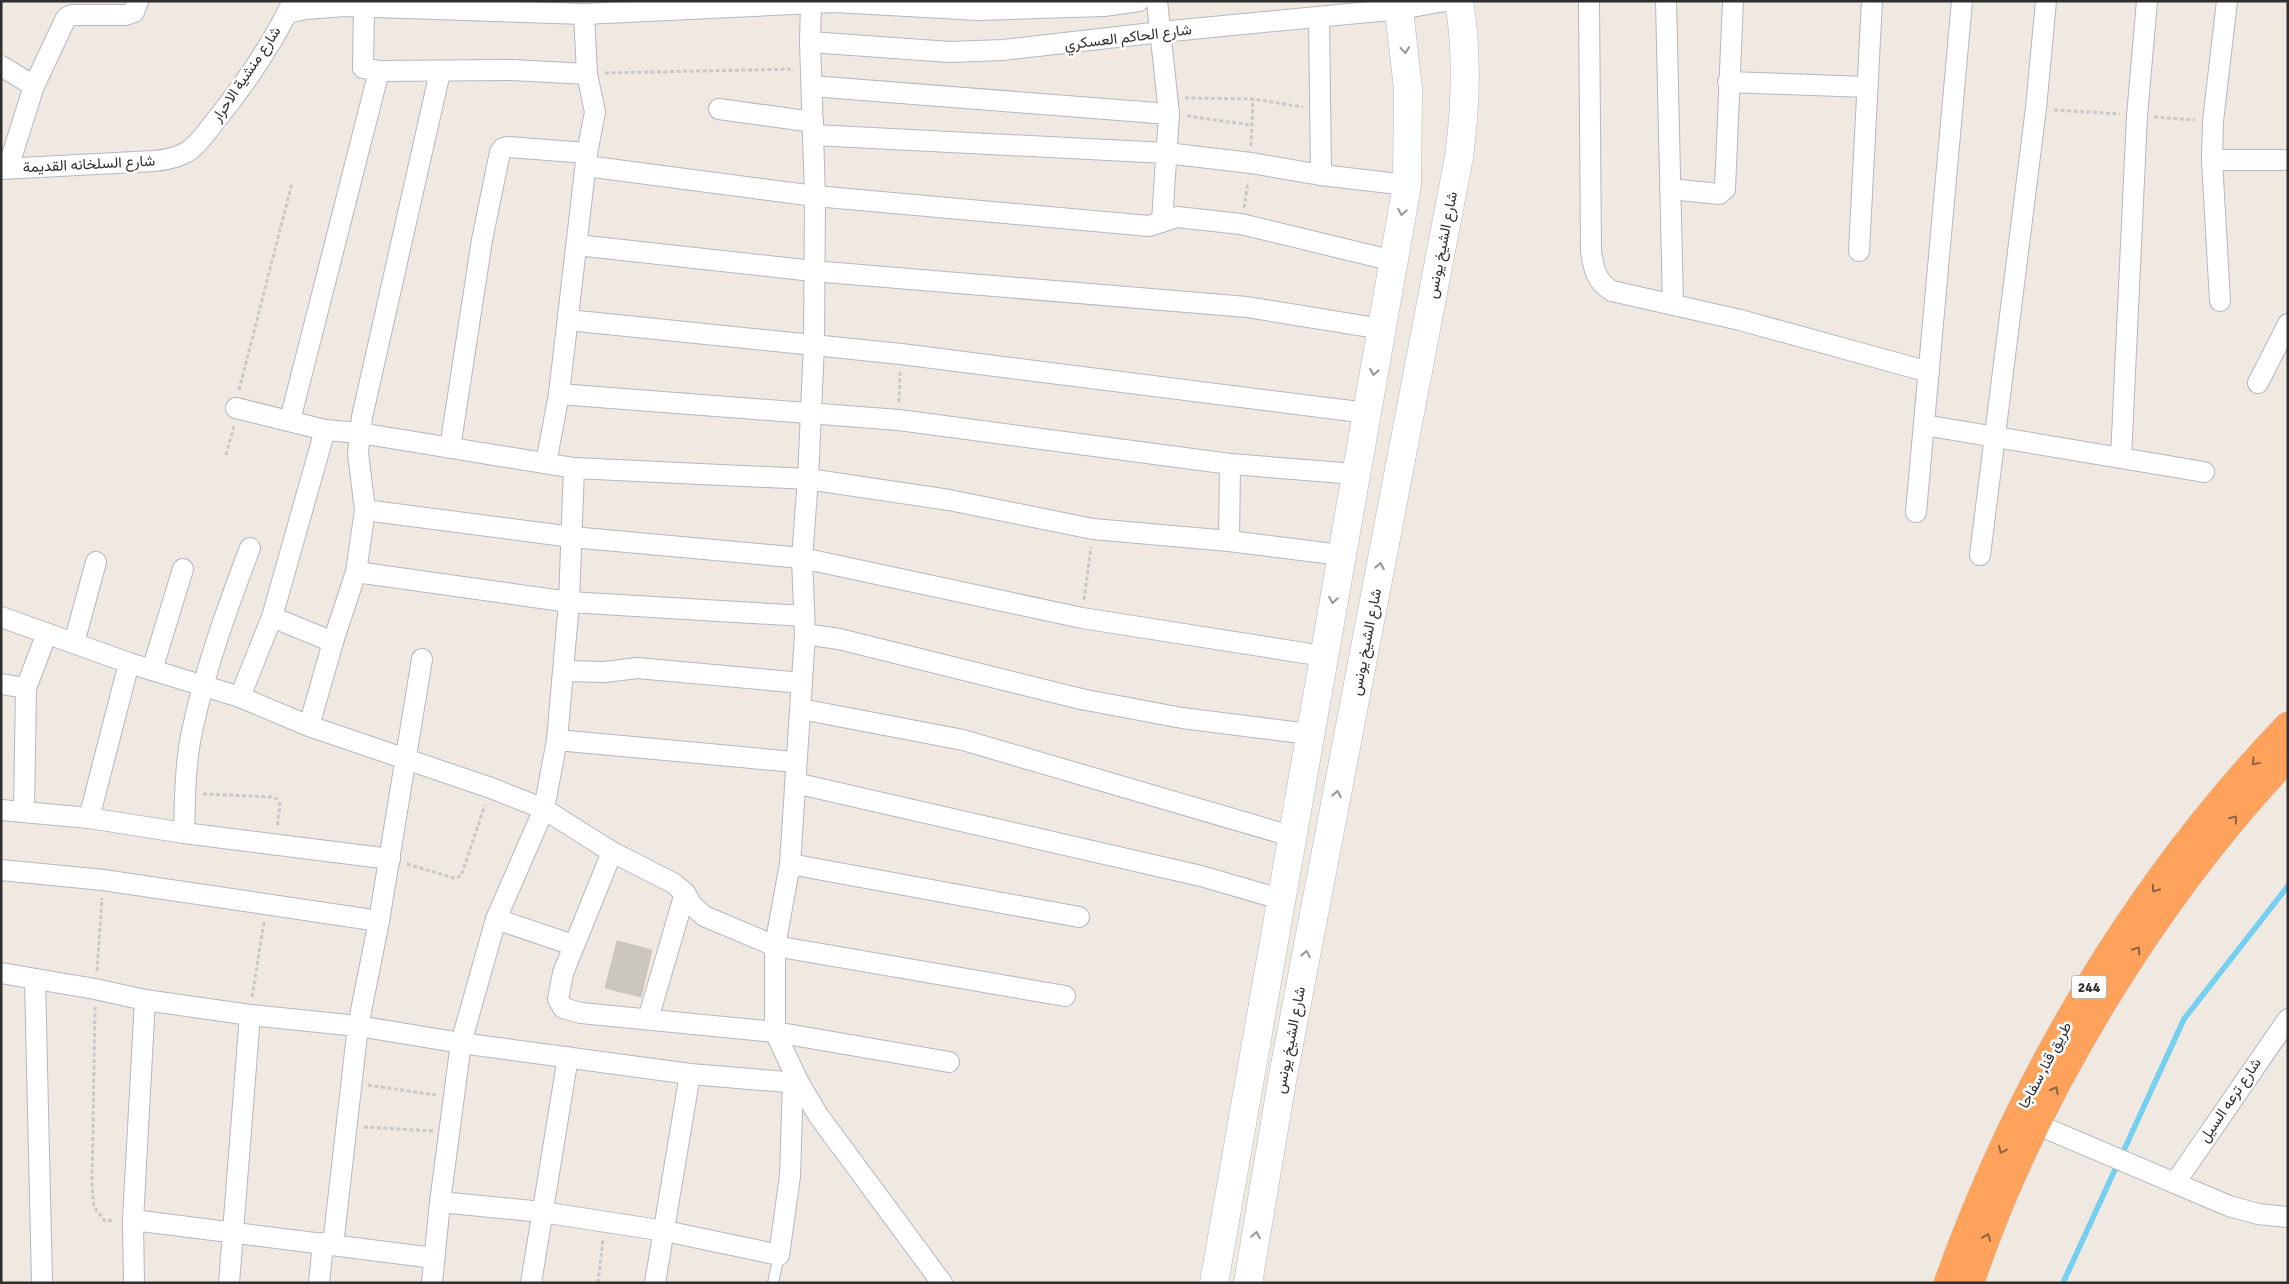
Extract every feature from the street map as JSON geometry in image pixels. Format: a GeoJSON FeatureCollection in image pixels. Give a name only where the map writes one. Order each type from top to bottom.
{"type":"FeatureCollection","features":[{"type":"Feature","properties":{"kind":"highway","name":"طريق قنا, سفاجا"},"geometry":{"type":"LineString","coordinates":[[1970,1283],[2027,1121],[2062,1032],[2139,912],[2206,820],[2288,726]]}},
{"type":"Feature","properties":{"kind":"highway","name":"طريق قنا, سفاجا"},"geometry":{"type":"LineString","coordinates":[[1948,1283],[1989,1178],[2086,1033],[2140,945],[2217,840],[2288,757]]}},
{"type":"Feature","properties":{"kind":"street"},"geometry":{"type":"LineString","coordinates":[[5,168],[34,86],[69,16],[126,15],[134,12],[138,1]]}},
{"type":"Feature","properties":{"kind":"street"},"geometry":{"type":"LineString","coordinates":[[290,7],[364,7],[584,14],[835,1],[979,10],[1139,1]]}},
{"type":"Feature","properties":{"kind":"street"},"geometry":{"type":"LineString","coordinates":[[1158,1],[1168,106],[1162,222]]}},
{"type":"Feature","properties":{"kind":"street","name":"شارع الحاكم العسكري"},"geometry":{"type":"LineString","coordinates":[[810,42],[950,52],[1003,50],[1319,17],[1399,5],[1445,1]]}},
{"type":"Feature","properties":{"kind":"street","name":"شارع الشيخ يونس"},"geometry":{"type":"LineString","coordinates":[[1248,1283],[1282,1081],[1459,157],[1465,115],[1467,72],[1464,30],[1459,1]]}},
{"type":"Feature","properties":{"kind":"street"},"geometry":{"type":"LineString","coordinates":[[1589,1],[1591,252],[1594,273],[1602,284],[1612,291],[1740,320],[1929,372]]}},
{"type":"Feature","properties":{"kind":"street"},"geometry":{"type":"LineString","coordinates":[[1666,1],[1673,305]]}},
{"type":"Feature","properties":{"kind":"street"},"geometry":{"type":"LineString","coordinates":[[1670,189],[1719,194],[1723,192],[1732,1]]}},
{"type":"Feature","properties":{"kind":"street"},"geometry":{"type":"LineString","coordinates":[[1859,251],[1872,1]]}},
{"type":"Feature","properties":{"kind":"street"},"geometry":{"type":"LineString","coordinates":[[1916,512],[1962,1]]}},
{"type":"Feature","properties":{"kind":"street"},"geometry":{"type":"LineString","coordinates":[[1980,555],[2036,108],[2046,1]]}},
{"type":"Feature","properties":{"kind":"street"},"geometry":{"type":"LineString","coordinates":[[2121,458],[2137,116],[2147,1]]}},
{"type":"Feature","properties":{"kind":"street"},"geometry":{"type":"LineString","coordinates":[[2220,301],[2212,160],[2213,121],[2227,1]]}},
{"type":"Feature","properties":{"kind":"street"},"geometry":{"type":"LineString","coordinates":[[811,3],[810,42],[815,196],[812,414],[802,558],[804,625],[801,709],[795,762],[790,864],[775,946],[775,1032],[796,1082],[846,1156],[942,1283]]}},
{"type":"Feature","properties":{"kind":"street"},"geometry":{"type":"LineString","coordinates":[[1214,1283],[1285,868],[1406,185],[1408,89],[1399,5]]}},
{"type":"Feature","properties":{"kind":"street","name":"شارع منشية الاحرار"},"geometry":{"type":"LineString","coordinates":[[177,157],[196,145],[244,81],[290,7]]}},
{"type":"Feature","properties":{"kind":"street"},"geometry":{"type":"LineString","coordinates":[[364,7],[363,68],[379,71],[512,70],[587,74]]}},
{"type":"Feature","properties":{"kind":"street"},"geometry":{"type":"LineString","coordinates":[[546,463],[559,394],[586,160],[596,112],[587,74],[584,14]]}},
{"type":"Feature","properties":{"kind":"street"},"geometry":{"type":"LineString","coordinates":[[1319,17],[1321,175]]}},
{"type":"Feature","properties":{"kind":"street"},"geometry":{"type":"LineString","coordinates":[[1,66],[34,86]]}},
{"type":"Feature","properties":{"kind":"street"},"geometry":{"type":"LineString","coordinates":[[290,420],[379,71]]}},
{"type":"Feature","properties":{"kind":"street"},"geometry":{"type":"LineString","coordinates":[[309,726],[333,642],[356,572],[365,510],[358,453],[360,433],[440,72]]}},
{"type":"Feature","properties":{"kind":"street"},"geometry":{"type":"LineString","coordinates":[[812,77],[1168,106]]}},
{"type":"Feature","properties":{"kind":"street"},"geometry":{"type":"LineString","coordinates":[[1728,82],[1867,87]]}},
{"type":"Feature","properties":{"kind":"street"},"geometry":{"type":"LineString","coordinates":[[719,109],[814,128],[1166,153],[1406,185]]}},
{"type":"Feature","properties":{"kind":"street"},"geometry":{"type":"LineString","coordinates":[[450,448],[482,240],[500,152],[503,148],[508,147],[815,196],[1149,226],[1177,216],[1241,224],[1394,261]]}},
{"type":"Feature","properties":{"kind":"street","name":"شارع السلخانه القديمة"},"geometry":{"type":"LineString","coordinates":[[5,168],[154,161],[177,157]]}},
{"type":"Feature","properties":{"kind":"street"},"geometry":{"type":"LineString","coordinates":[[2212,160],[2288,160]]}},
{"type":"Feature","properties":{"kind":"street"},"geometry":{"type":"LineString","coordinates":[[577,245],[813,271],[1247,307],[1382,329]]}},
{"type":"Feature","properties":{"kind":"street"},"geometry":{"type":"LineString","coordinates":[[568,320],[901,354],[1367,413]]}},
{"type":"Feature","properties":{"kind":"street"},"geometry":{"type":"LineString","coordinates":[[2258,383],[2288,324]]}},
{"type":"Feature","properties":{"kind":"street"},"geometry":{"type":"LineString","coordinates":[[559,394],[898,420],[1230,464],[1356,474]]}},
{"type":"Feature","properties":{"kind":"street"},"geometry":{"type":"LineString","coordinates":[[236,408],[325,430],[360,433],[574,468],[808,479],[949,500],[1093,529],[1229,541],[1341,555]]}},
{"type":"Feature","properties":{"kind":"street"},"geometry":{"type":"LineString","coordinates":[[1924,424],[2204,472]]}},
{"type":"Feature","properties":{"kind":"street"},"geometry":{"type":"LineString","coordinates":[[240,697],[272,616],[325,430]]}},
{"type":"Feature","properties":{"kind":"street"},"geometry":{"type":"LineString","coordinates":[[1229,541],[1230,464]]}},
{"type":"Feature","properties":{"kind":"street"},"geometry":{"type":"LineString","coordinates":[[432,1283],[440,1202],[461,1043],[496,918],[544,809],[557,740],[569,602],[574,468]]}},
{"type":"Feature","properties":{"kind":"street"},"geometry":{"type":"LineString","coordinates":[[365,510],[572,537],[802,558],[1082,618],[1323,656]]}},
{"type":"Feature","properties":{"kind":"street"},"geometry":{"type":"LineString","coordinates":[[184,833],[185,794],[193,727],[204,686],[250,548]]}},
{"type":"Feature","properties":{"kind":"street"},"geometry":{"type":"LineString","coordinates":[[74,643],[96,562]]}},
{"type":"Feature","properties":{"kind":"street"},"geometry":{"type":"LineString","coordinates":[[152,670],[183,570]]}},
{"type":"Feature","properties":{"kind":"street"},"geometry":{"type":"LineString","coordinates":[[356,572],[569,602],[804,625],[839,639],[1081,699],[1182,718],[1309,734]]}},
{"type":"Feature","properties":{"kind":"street"},"geometry":{"type":"LineString","coordinates":[[272,616],[333,642]]}},
{"type":"Feature","properties":{"kind":"street"},"geometry":{"type":"LineString","coordinates":[[1,617],[129,663],[240,697],[309,726],[491,788],[544,809],[612,852],[673,883],[685,893],[692,905],[704,916],[775,946],[1065,996]]}},
{"type":"Feature","properties":{"kind":"street"},"geometry":{"type":"LineString","coordinates":[[24,812],[26,688],[47,633]]}},
{"type":"Feature","properties":{"kind":"street"},"geometry":{"type":"LineString","coordinates":[[319,1283],[328,1244],[346,1125],[358,1026],[390,859],[422,659]]}},
{"type":"Feature","properties":{"kind":"street"},"geometry":{"type":"LineString","coordinates":[[90,818],[129,663]]}},
{"type":"Feature","properties":{"kind":"street"},"geometry":{"type":"LineString","coordinates":[[564,672],[605,672],[636,668],[802,684]]}},
{"type":"Feature","properties":{"kind":"street"},"geometry":{"type":"LineString","coordinates":[[1,684],[26,688]]}},
{"type":"Feature","properties":{"kind":"street"},"geometry":{"type":"LineString","coordinates":[[801,709],[963,740],[1291,836]]}},
{"type":"Feature","properties":{"kind":"street"},"geometry":{"type":"LineString","coordinates":[[557,740],[795,762]]}},
{"type":"Feature","properties":{"kind":"street"},"geometry":{"type":"LineString","coordinates":[[795,783],[1201,876],[1280,899]]}},
{"type":"Feature","properties":{"kind":"street"},"geometry":{"type":"LineString","coordinates":[[1,810],[90,818],[184,833],[390,859]]}},
{"type":"Feature","properties":{"kind":"street"},"geometry":{"type":"LineString","coordinates":[[612,852],[573,945],[563,974],[558,999],[563,1008],[581,1013],[775,1032],[949,1062]]}},
{"type":"Feature","properties":{"kind":"street"},"geometry":{"type":"LineString","coordinates":[[790,864],[1079,917]]}},
{"type":"Feature","properties":{"kind":"street"},"geometry":{"type":"LineString","coordinates":[[1285,868],[1321,876]]}},
{"type":"Feature","properties":{"kind":"street"},"geometry":{"type":"LineString","coordinates":[[1,870],[103,880],[379,921]]}},
{"type":"Feature","properties":{"kind":"street"},"geometry":{"type":"LineString","coordinates":[[648,1019],[685,893]]}},
{"type":"Feature","properties":{"kind":"street"},"geometry":{"type":"LineString","coordinates":[[496,918],[573,945]]}},
{"type":"Feature","properties":{"kind":"street"},"geometry":{"type":"LineString","coordinates":[[1,974],[95,989],[145,1000],[250,1015],[358,1026],[461,1043],[690,1074],[796,1082]]}},
{"type":"Feature","properties":{"kind":"street"},"geometry":{"type":"LineString","coordinates":[[35,979],[42,1283]]}},
{"type":"Feature","properties":{"kind":"street"},"geometry":{"type":"LineString","coordinates":[[134,1283],[133,1220],[145,1000]]}},
{"type":"Feature","properties":{"kind":"street"},"geometry":{"type":"LineString","coordinates":[[229,1283],[250,1015]]}},
{"type":"Feature","properties":{"kind":"street","name":"شارع ترعه السيل"},"geometry":{"type":"LineString","coordinates":[[2166,1179],[2288,1019]]}},
{"type":"Feature","properties":{"kind":"street"},"geometry":{"type":"LineString","coordinates":[[531,1283],[568,1057]]}},
{"type":"Feature","properties":{"kind":"street"},"geometry":{"type":"LineString","coordinates":[[655,1283],[690,1074]]}},
{"type":"Feature","properties":{"kind":"street"},"geometry":{"type":"LineString","coordinates":[[440,1202],[542,1212],[665,1231],[779,1256],[790,1176],[796,1082]]}},
{"type":"Feature","properties":{"kind":"street"},"geometry":{"type":"LineString","coordinates":[[2027,1121],[2069,1137],[2228,1206],[2258,1214],[2288,1216]]}},
{"type":"Feature","properties":{"kind":"street"},"geometry":{"type":"LineString","coordinates":[[133,1220],[233,1231],[434,1258]]}},
{"type":"Feature","properties":{"kind":"lane"},"geometry":{"type":"LineString","coordinates":[[773,1283],[779,1256]]}},
{"type":"Feature","properties":{"kind":"path"},"geometry":{"type":"LineString","coordinates":[[587,74],[812,77]]}},
{"type":"Feature","properties":{"kind":"path"},"geometry":{"type":"LineString","coordinates":[[1168,106],[1251,125],[1253,99]]}},
{"type":"Feature","properties":{"kind":"path"},"geometry":{"type":"LineString","coordinates":[[1168,106],[1253,99],[1320,110]]}},
{"type":"Feature","properties":{"kind":"path"},"geometry":{"type":"LineString","coordinates":[[1241,224],[1251,163]]}},
{"type":"Feature","properties":{"kind":"path"},"geometry":{"type":"LineString","coordinates":[[226,455],[233,431],[241,376],[292,183]]}},
{"type":"Feature","properties":{"kind":"path"},"geometry":{"type":"LineString","coordinates":[[898,420],[901,354]]}},
{"type":"Feature","properties":{"kind":"path"},"geometry":{"type":"LineString","coordinates":[[1082,618],[1093,529]]}},
{"type":"Feature","properties":{"kind":"path"},"geometry":{"type":"LineString","coordinates":[[390,859],[454,878],[461,876],[491,788]]}},
{"type":"Feature","properties":{"kind":"path"},"geometry":{"type":"LineString","coordinates":[[185,794],[273,797],[277,799],[280,805],[275,845]]}},
{"type":"Feature","properties":{"kind":"path"},"geometry":{"type":"LineString","coordinates":[[103,880],[95,989],[94,1207],[105,1221],[133,1220]]}},
{"type":"Feature","properties":{"kind":"path"},"geometry":{"type":"LineString","coordinates":[[250,1015],[267,904]]}},
{"type":"Feature","properties":{"kind":"path"},"geometry":{"type":"LineString","coordinates":[[351,1082],[454,1097]]}},
{"type":"Feature","properties":{"kind":"path"},"geometry":{"type":"LineString","coordinates":[[346,1125],[383,1130],[449,1132]]}},
{"type":"Feature","properties":{"kind":"path"},"geometry":{"type":"LineString","coordinates":[[598,1283],[605,1222]]}},
{"type":"Feature","properties":{"kind":"building"},"geometry":{"type":"Polygon","coordinates":[[[617,941],[652,950],[641,997],[605,988],[617,941]]]}},
{"type":"Feature","properties":{"kind":"waterway"},"geometry":{"type":"LineString","coordinates":[[2063,1283],[2184,1019],[2288,886]]}}]}
